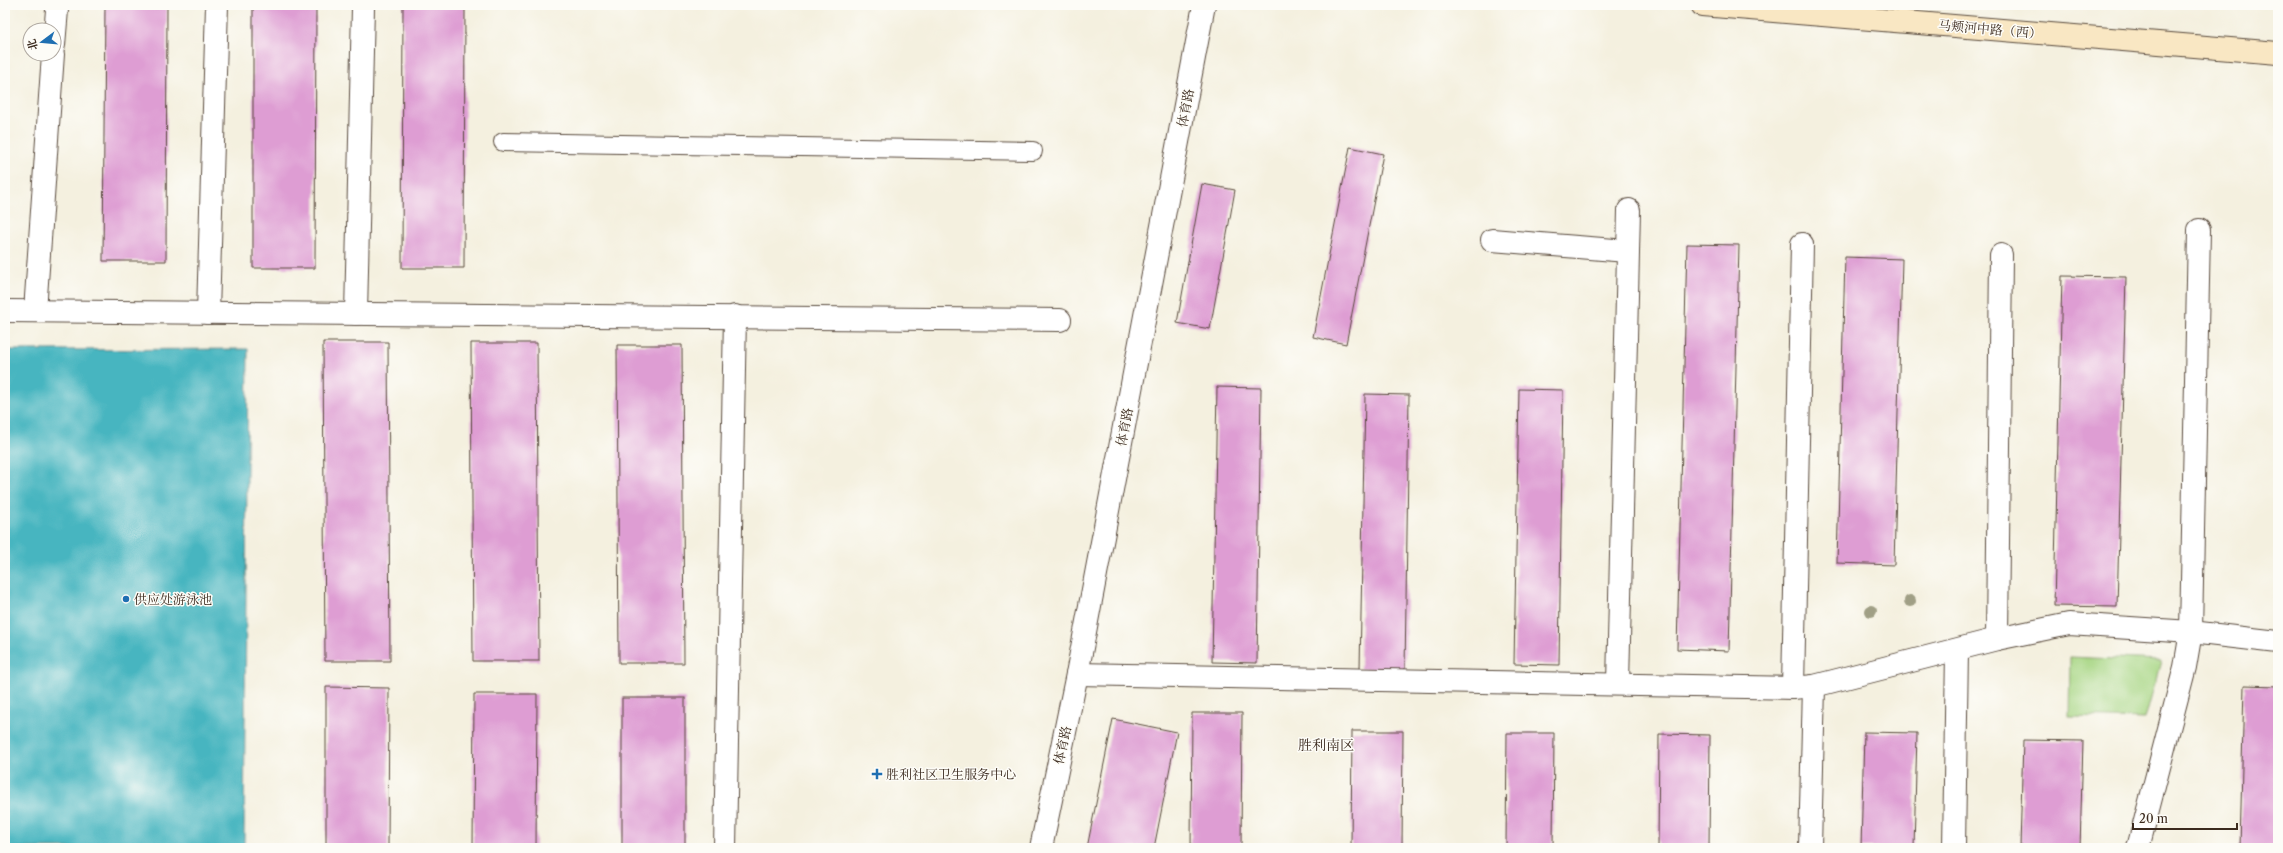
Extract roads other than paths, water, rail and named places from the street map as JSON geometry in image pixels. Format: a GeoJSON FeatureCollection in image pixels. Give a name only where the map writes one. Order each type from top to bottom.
{"type":"FeatureCollection","features":[{"type":"Feature","properties":{"kind":"street"},"geometry":{"type":"LineString","coordinates":[[208,313],[218,5]]}},
{"type":"Feature","properties":{"kind":"street","name":"体育路"},"geometry":{"type":"LineString","coordinates":[[1041,848],[1077,674],[1204,5]]}},
{"type":"Feature","properties":{"kind":"street","name":"马颊河中路（西）"},"geometry":{"type":"LineString","coordinates":[[1702,5],[2278,53]]}},
{"type":"Feature","properties":{"kind":"street"},"geometry":{"type":"LineString","coordinates":[[356,314],[363,7]]}},
{"type":"Feature","properties":{"kind":"street"},"geometry":{"type":"LineString","coordinates":[[55,22],[56,10]]}},
{"type":"Feature","properties":{"kind":"street"},"geometry":{"type":"LineString","coordinates":[[35,312],[52,62]]}},
{"type":"Feature","properties":{"kind":"street"},"geometry":{"type":"LineString","coordinates":[[1618,684],[1629,210]]}},
{"type":"Feature","properties":{"kind":"street"},"geometry":{"type":"LineString","coordinates":[[2138,848],[2185,667],[2191,632],[2199,230]]}},
{"type":"Feature","properties":{"kind":"street"},"geometry":{"type":"LineString","coordinates":[[1492,240],[1627,251]]}},
{"type":"Feature","properties":{"kind":"street"},"geometry":{"type":"LineString","coordinates":[[1802,244],[1803,687],[1810,848]]}},
{"type":"Feature","properties":{"kind":"street"},"geometry":{"type":"LineString","coordinates":[[1997,639],[2001,256]]}},
{"type":"Feature","properties":{"kind":"street"},"geometry":{"type":"LineString","coordinates":[[5,311],[735,316],[1060,320]]}},
{"type":"Feature","properties":{"kind":"street"},"geometry":{"type":"LineString","coordinates":[[725,848],[735,316]]}},
{"type":"Feature","properties":{"kind":"street"},"geometry":{"type":"LineString","coordinates":[[1077,674],[1803,687],[1997,639],[2069,624],[2191,632],[2278,642]]}},
{"type":"Feature","properties":{"kind":"street"},"geometry":{"type":"LineString","coordinates":[[1954,848],[1957,650]]}},
{"type":"Feature","properties":{"kind":"lane"},"geometry":{"type":"LineString","coordinates":[[502,142],[1033,151]]}},
{"type":"Feature","properties":{"kind":"water","name":"供应处游泳池"},"geometry":{"type":"Polygon","coordinates":[[[248,349],[244,848],[5,848],[5,350],[248,349]]]}},
{"type":"Feature","properties":{"kind":"place","name":"供应处游泳池"},"geometry":{"type":"Point","coordinates":[126,599]}},
{"type":"Feature","properties":{"kind":"place","name":"胜利社区卫生服务中心"},"geometry":{"type":"Point","coordinates":[877,774]}},
{"type":"Feature","properties":{"kind":"district","name":"胜利南区"},"geometry":{"type":"Point","coordinates":[1326,745]}}]}
